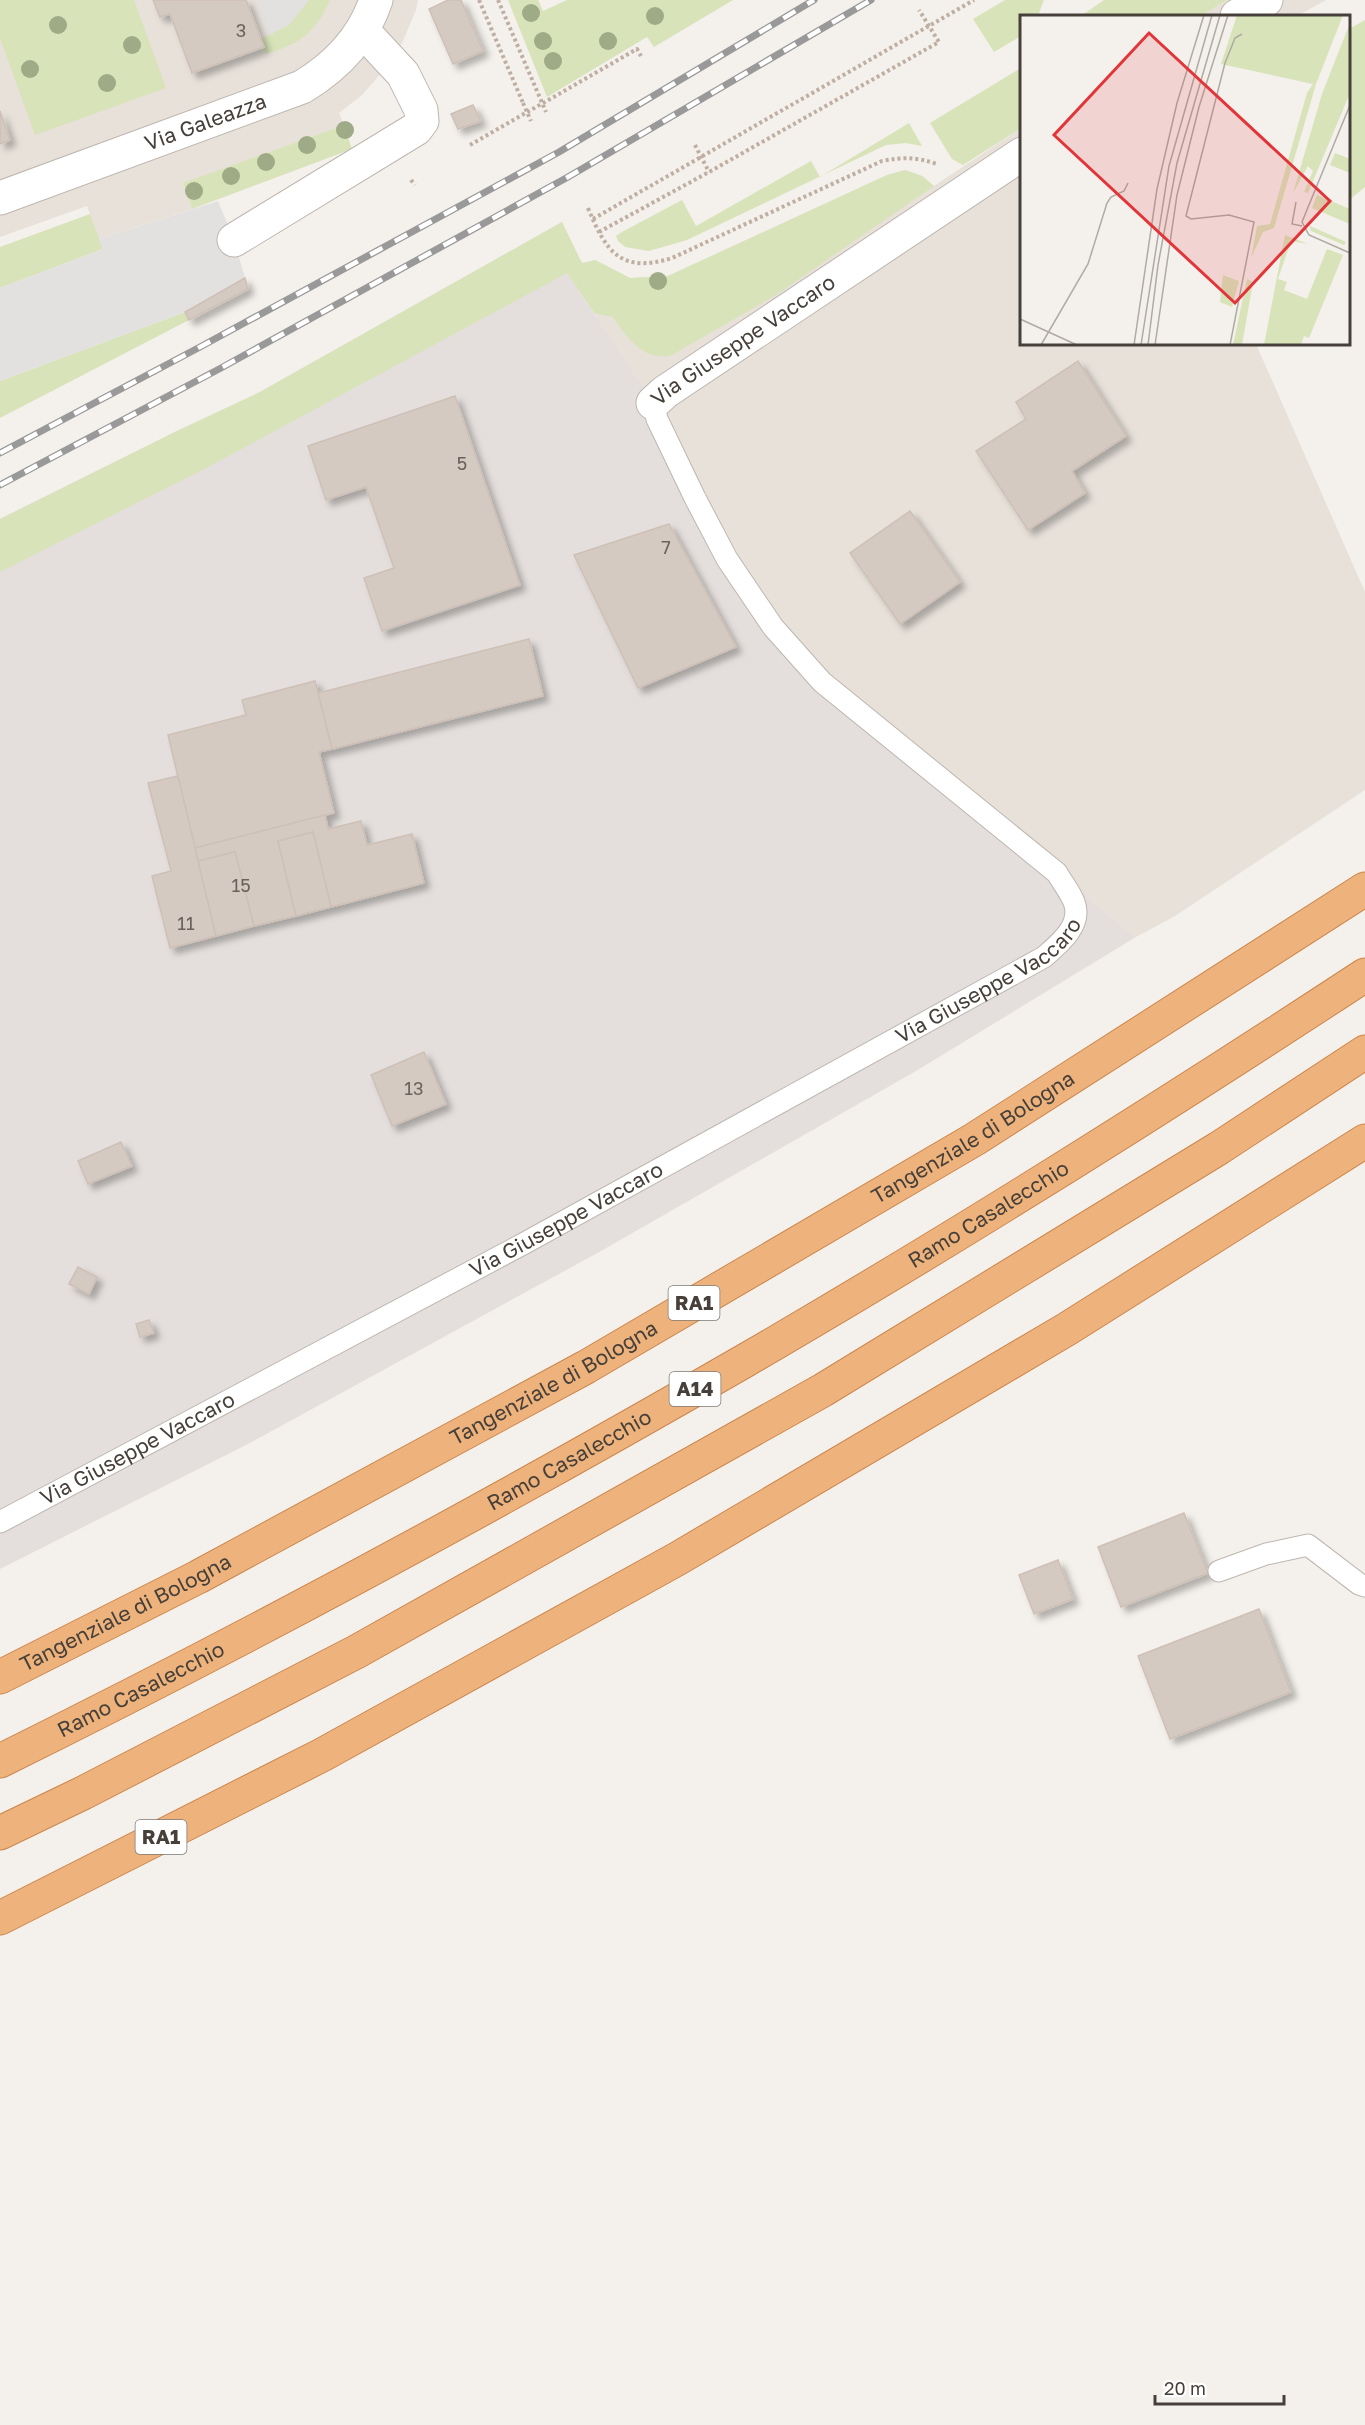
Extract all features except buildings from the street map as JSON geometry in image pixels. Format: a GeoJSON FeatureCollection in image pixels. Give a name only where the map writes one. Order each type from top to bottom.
{"type":"FeatureCollection","features":[{"type":"Feature","properties":{"kind":"highway","name":"Tangenziale di Bologna"},"geometry":{"type":"LineString","coordinates":[[0,1677],[198,1577],[586,1367],[975,1139],[1365,889]]}},
{"type":"Feature","properties":{"kind":"highway","name":"Ramo Casalecchio"},"geometry":{"type":"LineString","coordinates":[[0,1761],[322,1595],[542,1476],[748,1359],[1180,1096],[1365,975]]}},
{"type":"Feature","properties":{"kind":"highway"},"geometry":{"type":"LineString","coordinates":[[0,1833],[356,1652],[823,1390],[1219,1148],[1365,1052]]}},
{"type":"Feature","properties":{"kind":"highway","name":"RA1"},"geometry":{"type":"LineString","coordinates":[[0,1918],[322,1755],[677,1559],[1067,1329],[1365,1141]]}},
{"type":"Feature","properties":{"kind":"street","name":"Via Galeazza"},"geometry":{"type":"LineString","coordinates":[[0,198],[302,87],[335,65],[363,31],[376,0]]}},
{"type":"Feature","properties":{"kind":"street"},"geometry":{"type":"LineString","coordinates":[[1239,15],[1266,0]]}},
{"type":"Feature","properties":{"kind":"street"},"geometry":{"type":"LineString","coordinates":[[234,240],[416,129],[422,121],[420,110],[404,74],[363,31]]}},
{"type":"Feature","properties":{"kind":"street","name":"Via Giuseppe Vaccaro"},"geometry":{"type":"LineString","coordinates":[[653,403],[665,392],[1020,155]]}},
{"type":"Feature","properties":{"kind":"lane","name":"Via Giuseppe Vaccaro"},"geometry":{"type":"LineString","coordinates":[[0,1522],[544,1232],[1044,957],[1066,938],[1074,920],[1075,903],[1057,873],[822,682],[773,627],[727,559],[657,419],[653,403]]}},
{"type":"Feature","properties":{"kind":"lane"},"geometry":{"type":"LineString","coordinates":[[1219,1571],[1266,1554],[1308,1545],[1359,1584],[1365,1586]]}},
{"type":"Feature","properties":{"kind":"path"},"geometry":{"type":"LineString","coordinates":[[479,0],[531,121]]}},
{"type":"Feature","properties":{"kind":"path"},"geometry":{"type":"LineString","coordinates":[[498,0],[546,112]]}},
{"type":"Feature","properties":{"kind":"path"},"geometry":{"type":"LineString","coordinates":[[593,219],[974,0]]}},
{"type":"Feature","properties":{"kind":"path"},"geometry":{"type":"LineString","coordinates":[[598,232],[939,42],[920,10]]}},
{"type":"Feature","properties":{"kind":"path"},"geometry":{"type":"LineString","coordinates":[[470,145],[637,49],[641,56]]}},
{"type":"Feature","properties":{"kind":"path"},"geometry":{"type":"LineString","coordinates":[[695,145],[709,172]]}},
{"type":"Feature","properties":{"kind":"path"},"geometry":{"type":"LineString","coordinates":[[588,208],[604,244],[618,259],[636,264],[654,264],[672,258],[882,161],[919,158],[939,165],[964,192]]}},
{"type":"Feature","properties":{"kind":"path"},"geometry":{"type":"LineString","coordinates":[[411,180],[415,185]]}},
{"type":"Feature","properties":{"kind":"shaded area"},"geometry":{"type":"Polygon","coordinates":[[[0,0],[418,0],[402,43],[384,70],[362,95],[339,113],[344,125],[183,184],[192,209],[99,239],[87,206],[0,237],[0,0]]]}},
{"type":"Feature","properties":{"kind":"shaded area"},"geometry":{"type":"Polygon","coordinates":[[[257,0],[309,0],[289,25],[269,35],[257,0]]]}},
{"type":"Feature","properties":{"kind":"shaded area"},"geometry":{"type":"Polygon","coordinates":[[[1227,0],[1326,0],[1299,15],[1203,15],[1227,0]]]}},
{"type":"Feature","properties":{"kind":"shaded area"},"geometry":{"type":"Polygon","coordinates":[[[1020,129],[1020,345],[1256,345],[1365,592],[1365,790],[1175,916],[1136,937],[822,682],[773,627],[594,313],[567,273],[595,260],[630,278],[668,276],[887,175],[905,170],[922,176],[934,186],[1020,129]]]}},
{"type":"Feature","properties":{"kind":"shaded area"},"geometry":{"type":"Polygon","coordinates":[[[218,201],[234,240],[245,278],[185,312],[0,381],[0,288],[103,249],[99,239],[218,201]]]}},
{"type":"Feature","properties":{"kind":"shaded area"},"geometry":{"type":"Polygon","coordinates":[[[562,222],[567,273],[653,403],[695,498],[822,682],[1136,937],[916,1071],[601,1251],[250,1443],[0,1569],[0,519],[260,392],[562,222]]]}},
{"type":"Feature","properties":{"kind":"green space"},"geometry":{"type":"Polygon","coordinates":[[[0,0],[134,0],[166,88],[35,135],[0,38],[0,0]]]}},
{"type":"Feature","properties":{"kind":"green space"},"geometry":{"type":"Polygon","coordinates":[[[309,0],[330,0],[318,21],[305,36],[288,46],[266,54],[260,39],[288,23],[309,0]]]}},
{"type":"Feature","properties":{"kind":"green space"},"geometry":{"type":"Polygon","coordinates":[[[508,0],[538,0],[543,11],[567,0],[733,0],[654,47],[647,37],[547,97],[508,0]]]}},
{"type":"Feature","properties":{"kind":"green space"},"geometry":{"type":"Polygon","coordinates":[[[1005,0],[1044,0],[1038,15],[1020,15],[1020,37],[994,52],[973,19],[1005,0]]]}},
{"type":"Feature","properties":{"kind":"green space"},"geometry":{"type":"Polygon","coordinates":[[[1104,0],[1227,0],[1203,15],[1082,15],[1104,0]]]}},
{"type":"Feature","properties":{"kind":"green space"},"geometry":{"type":"Polygon","coordinates":[[[1365,20],[1365,187],[1350,199],[1350,28],[1365,20]]]}},
{"type":"Feature","properties":{"kind":"green space"},"geometry":{"type":"Polygon","coordinates":[[[1020,69],[1020,129],[963,165],[952,159],[930,123],[1020,69]]]}},
{"type":"Feature","properties":{"kind":"green space"},"geometry":{"type":"Polygon","coordinates":[[[909,123],[922,146],[906,143],[886,145],[824,175],[909,123]]]}},
{"type":"Feature","properties":{"kind":"green space"},"geometry":{"type":"Polygon","coordinates":[[[344,125],[352,149],[192,209],[183,183],[344,125]]]}},
{"type":"Feature","properties":{"kind":"green space"},"geometry":{"type":"Polygon","coordinates":[[[811,161],[820,177],[687,240],[649,251],[625,247],[616,236],[682,200],[696,226],[811,161]]]}},
{"type":"Feature","properties":{"kind":"green space"},"geometry":{"type":"Polygon","coordinates":[[[905,170],[922,176],[934,186],[776,295],[672,355],[653,355],[645,352],[630,340],[613,317],[594,313],[567,273],[210,466],[0,572],[0,519],[260,392],[562,222],[582,263],[595,260],[630,278],[668,276],[887,175],[905,170]]]}},
{"type":"Feature","properties":{"kind":"green space"},"geometry":{"type":"Polygon","coordinates":[[[90,214],[103,249],[0,288],[0,247],[90,214]]]}},
{"type":"Feature","properties":{"kind":"green space"},"geometry":{"type":"Polygon","coordinates":[[[185,312],[189,320],[0,418],[0,381],[185,312]]]}},
{"type":"Feature","properties":{"kind":"railway"},"geometry":{"type":"LineString","coordinates":[[0,453],[559,152],[814,0]]}},
{"type":"Feature","properties":{"kind":"railway"},"geometry":{"type":"LineString","coordinates":[[0,485],[221,368],[568,177],[871,0]]}}]}
